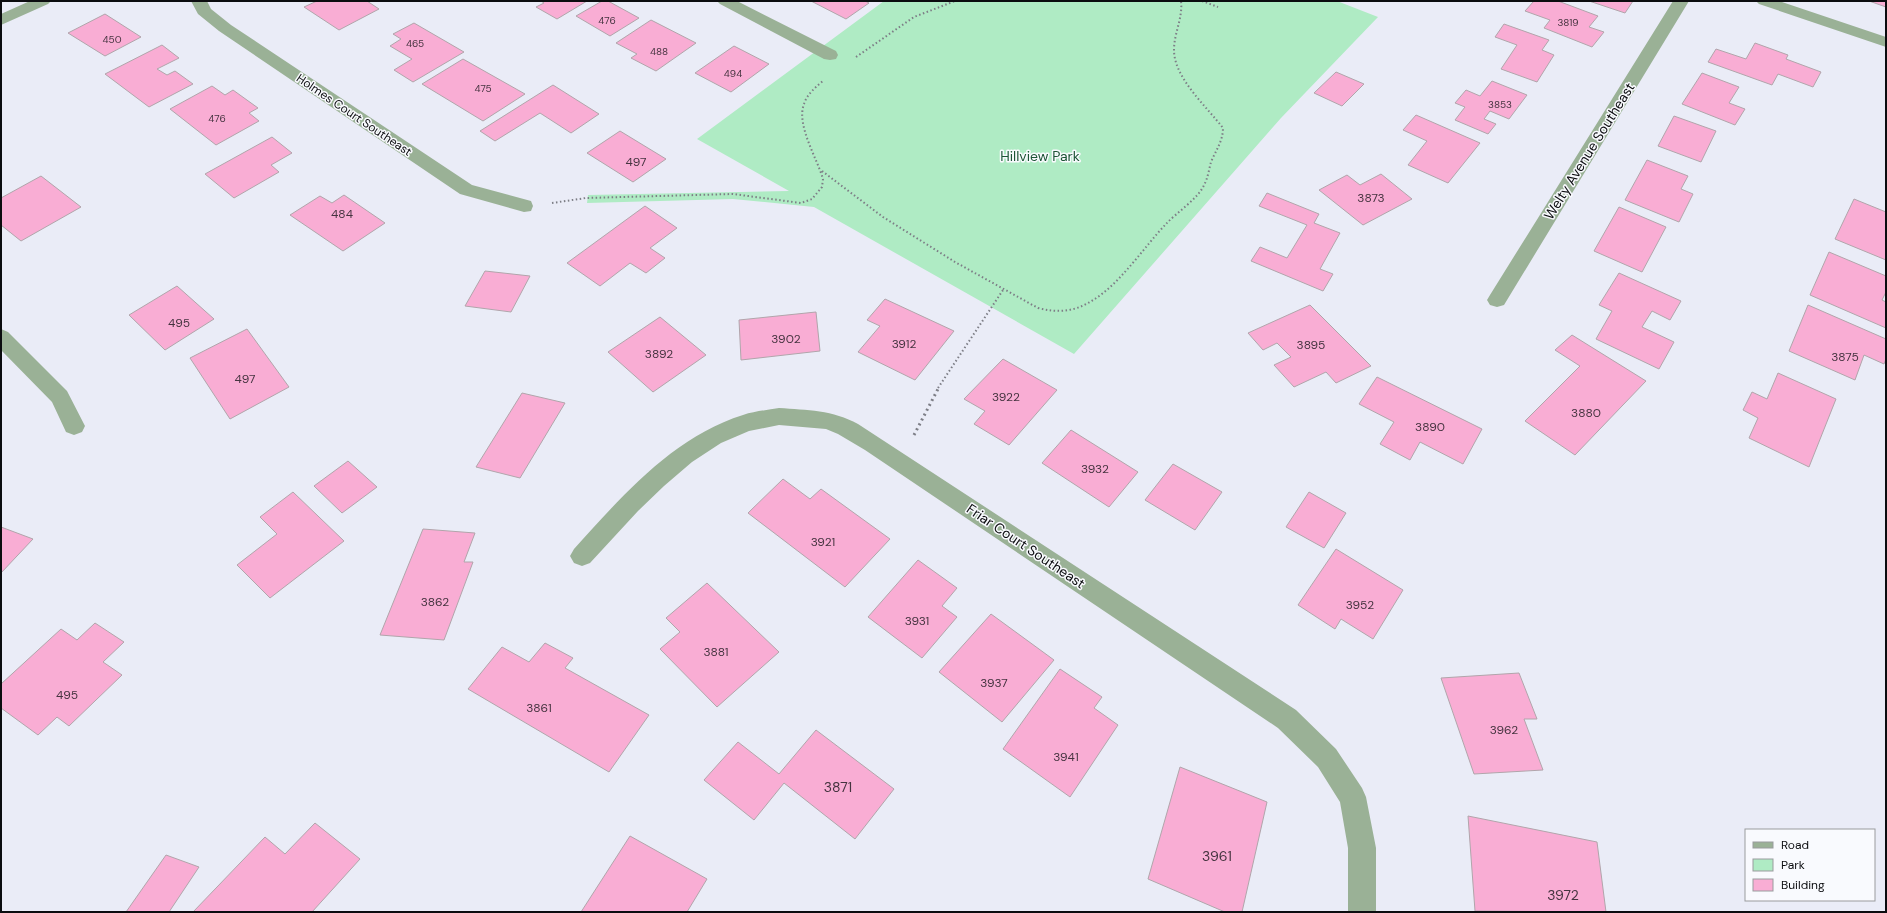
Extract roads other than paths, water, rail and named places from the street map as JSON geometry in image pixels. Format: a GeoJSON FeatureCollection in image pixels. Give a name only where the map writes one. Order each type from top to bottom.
{"type":"FeatureCollection","features":[{"type":"Feature","properties":{"kind":"street"},"geometry":{"type":"LineString","coordinates":[[1,20],[43,1]]}},
{"type":"Feature","properties":{"kind":"street","name":"Holmes Court Southeast"},"geometry":{"type":"LineString","coordinates":[[199,1],[204,11],[225,28],[466,190],[524,206]]}},
{"type":"Feature","properties":{"kind":"street"},"geometry":{"type":"LineString","coordinates":[[725,1],[830,55]]}},
{"type":"Feature","properties":{"kind":"street","name":"Welty Avenue Southeast"},"geometry":{"type":"LineString","coordinates":[[1497,300],[1681,1]]}},
{"type":"Feature","properties":{"kind":"street"},"geometry":{"type":"LineString","coordinates":[[1764,1],[1886,42]]}},
{"type":"Feature","properties":{"kind":"street"},"geometry":{"type":"LineString","coordinates":[[1,338],[60,397],[74,426]]}},
{"type":"Feature","properties":{"kind":"street","name":"Friar Court Southeast"},"geometry":{"type":"LineString","coordinates":[[582,556],[647,485],[682,456],[716,436],[748,421],[772,416],[801,416],[836,423],[878,448],[1287,719],[1327,758],[1353,797],[1362,848],[1362,912]]}},
{"type":"Feature","properties":{"kind":"park label","name":"Hillview Park"},"geometry":{"type":"Point","coordinates":[1040,156]}}]}
